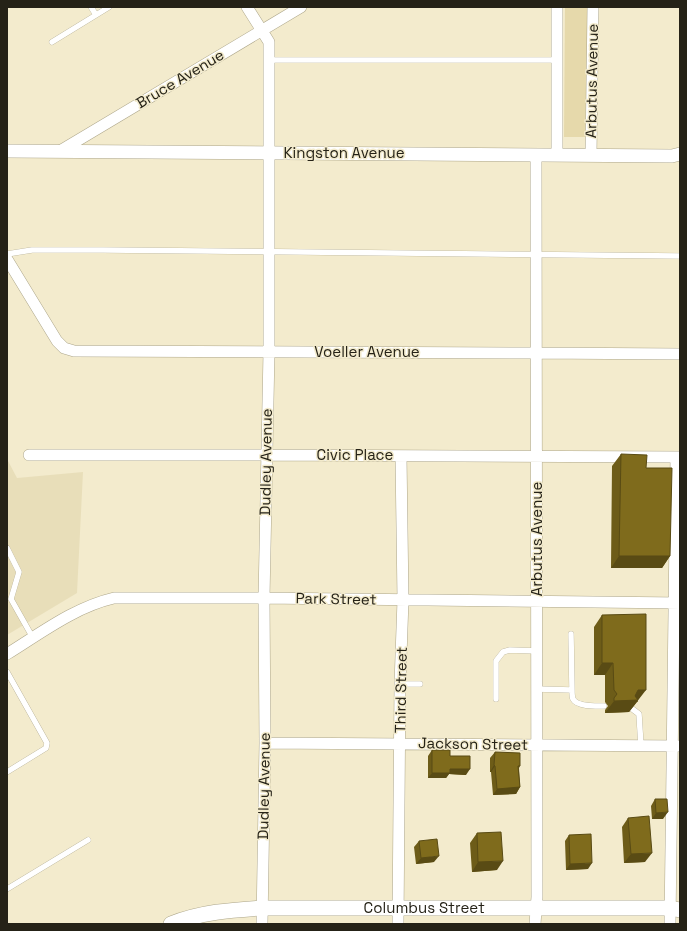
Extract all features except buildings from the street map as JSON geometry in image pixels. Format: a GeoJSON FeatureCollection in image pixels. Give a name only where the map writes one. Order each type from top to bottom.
{"type":"FeatureCollection","features":[{"type":"Feature","properties":{"kind":"main road","name":"Columbus Street"},"geometry":{"type":"LineString","coordinates":[[171,924],[188,918],[219,911],[262,908],[398,907],[675,909]]}},
{"type":"Feature","properties":{"kind":"street","name":"Dudley Avenue"},"geometry":{"type":"LineString","coordinates":[[247,7],[269,42],[268,352],[264,598],[265,743],[262,924]]}},
{"type":"Feature","properties":{"kind":"street","name":"Bruce Avenue"},"geometry":{"type":"LineString","coordinates":[[60,151],[301,7]]}},
{"type":"Feature","properties":{"kind":"street"},"geometry":{"type":"LineString","coordinates":[[557,7],[557,155]]}},
{"type":"Feature","properties":{"kind":"street","name":"Arbutus Avenue"},"geometry":{"type":"LineString","coordinates":[[591,155],[593,7]]}},
{"type":"Feature","properties":{"kind":"street","name":"Kingston Avenue"},"geometry":{"type":"LineString","coordinates":[[7,151],[672,156],[680,154]]}},
{"type":"Feature","properties":{"kind":"street","name":"Arbutus Avenue"},"geometry":{"type":"LineString","coordinates":[[535,924],[537,651],[536,155]]}},
{"type":"Feature","properties":{"kind":"street","name":"Voeller Avenue"},"geometry":{"type":"LineString","coordinates":[[7,259],[57,341],[64,348],[74,351],[536,352],[680,354]]}},
{"type":"Feature","properties":{"kind":"street","name":"Civic Place"},"geometry":{"type":"LineString","coordinates":[[29,455],[678,457]]}},
{"type":"Feature","properties":{"kind":"street","name":"Third Street"},"geometry":{"type":"LineString","coordinates":[[398,924],[400,684],[403,600],[400,456]]}},
{"type":"Feature","properties":{"kind":"street"},"geometry":{"type":"LineString","coordinates":[[670,924],[675,909],[678,457]]}},
{"type":"Feature","properties":{"kind":"street","name":"Park Street"},"geometry":{"type":"LineString","coordinates":[[7,654],[80,610],[114,598],[677,602]]}},
{"type":"Feature","properties":{"kind":"street","name":"Jackson Street"},"geometry":{"type":"LineString","coordinates":[[265,743],[676,746]]}},
{"type":"Feature","properties":{"kind":"lane"},"geometry":{"type":"LineString","coordinates":[[91,7],[96,15]]}},
{"type":"Feature","properties":{"kind":"lane"},"geometry":{"type":"LineString","coordinates":[[52,42],[109,7]]}},
{"type":"Feature","properties":{"kind":"lane"},"geometry":{"type":"LineString","coordinates":[[268,60],[557,60]]}},
{"type":"Feature","properties":{"kind":"lane"},"geometry":{"type":"LineString","coordinates":[[7,254],[32,250],[680,256]]}},
{"type":"Feature","properties":{"kind":"lane"},"geometry":{"type":"LineString","coordinates":[[7,548],[19,572],[11,599],[34,638]]}},
{"type":"Feature","properties":{"kind":"lane"},"geometry":{"type":"LineString","coordinates":[[571,634],[573,699],[577,703],[585,705],[604,706]]}},
{"type":"Feature","properties":{"kind":"lane"},"geometry":{"type":"LineString","coordinates":[[496,699],[496,661],[503,652],[510,650],[537,651]]}},
{"type":"Feature","properties":{"kind":"lane"},"geometry":{"type":"LineString","coordinates":[[7,672],[47,743],[46,748],[7,772]]}},
{"type":"Feature","properties":{"kind":"lane"},"geometry":{"type":"LineString","coordinates":[[400,684],[420,684]]}},
{"type":"Feature","properties":{"kind":"lane"},"geometry":{"type":"LineString","coordinates":[[536,689],[572,690]]}},
{"type":"Feature","properties":{"kind":"lane"},"geometry":{"type":"LineString","coordinates":[[631,708],[639,714],[640,746]]}},
{"type":"Feature","properties":{"kind":"lane"},"geometry":{"type":"LineString","coordinates":[[7,889],[88,840]]}},
{"type":"Feature","properties":{"kind":"shaded area"},"geometry":{"type":"Polygon","coordinates":[[[565,7],[588,7],[585,137],[564,137],[565,7]]]}},
{"type":"Feature","properties":{"kind":"shaded area"},"geometry":{"type":"Polygon","coordinates":[[[7,459],[17,478],[83,472],[77,593],[7,635],[7,459]]]}}]}
